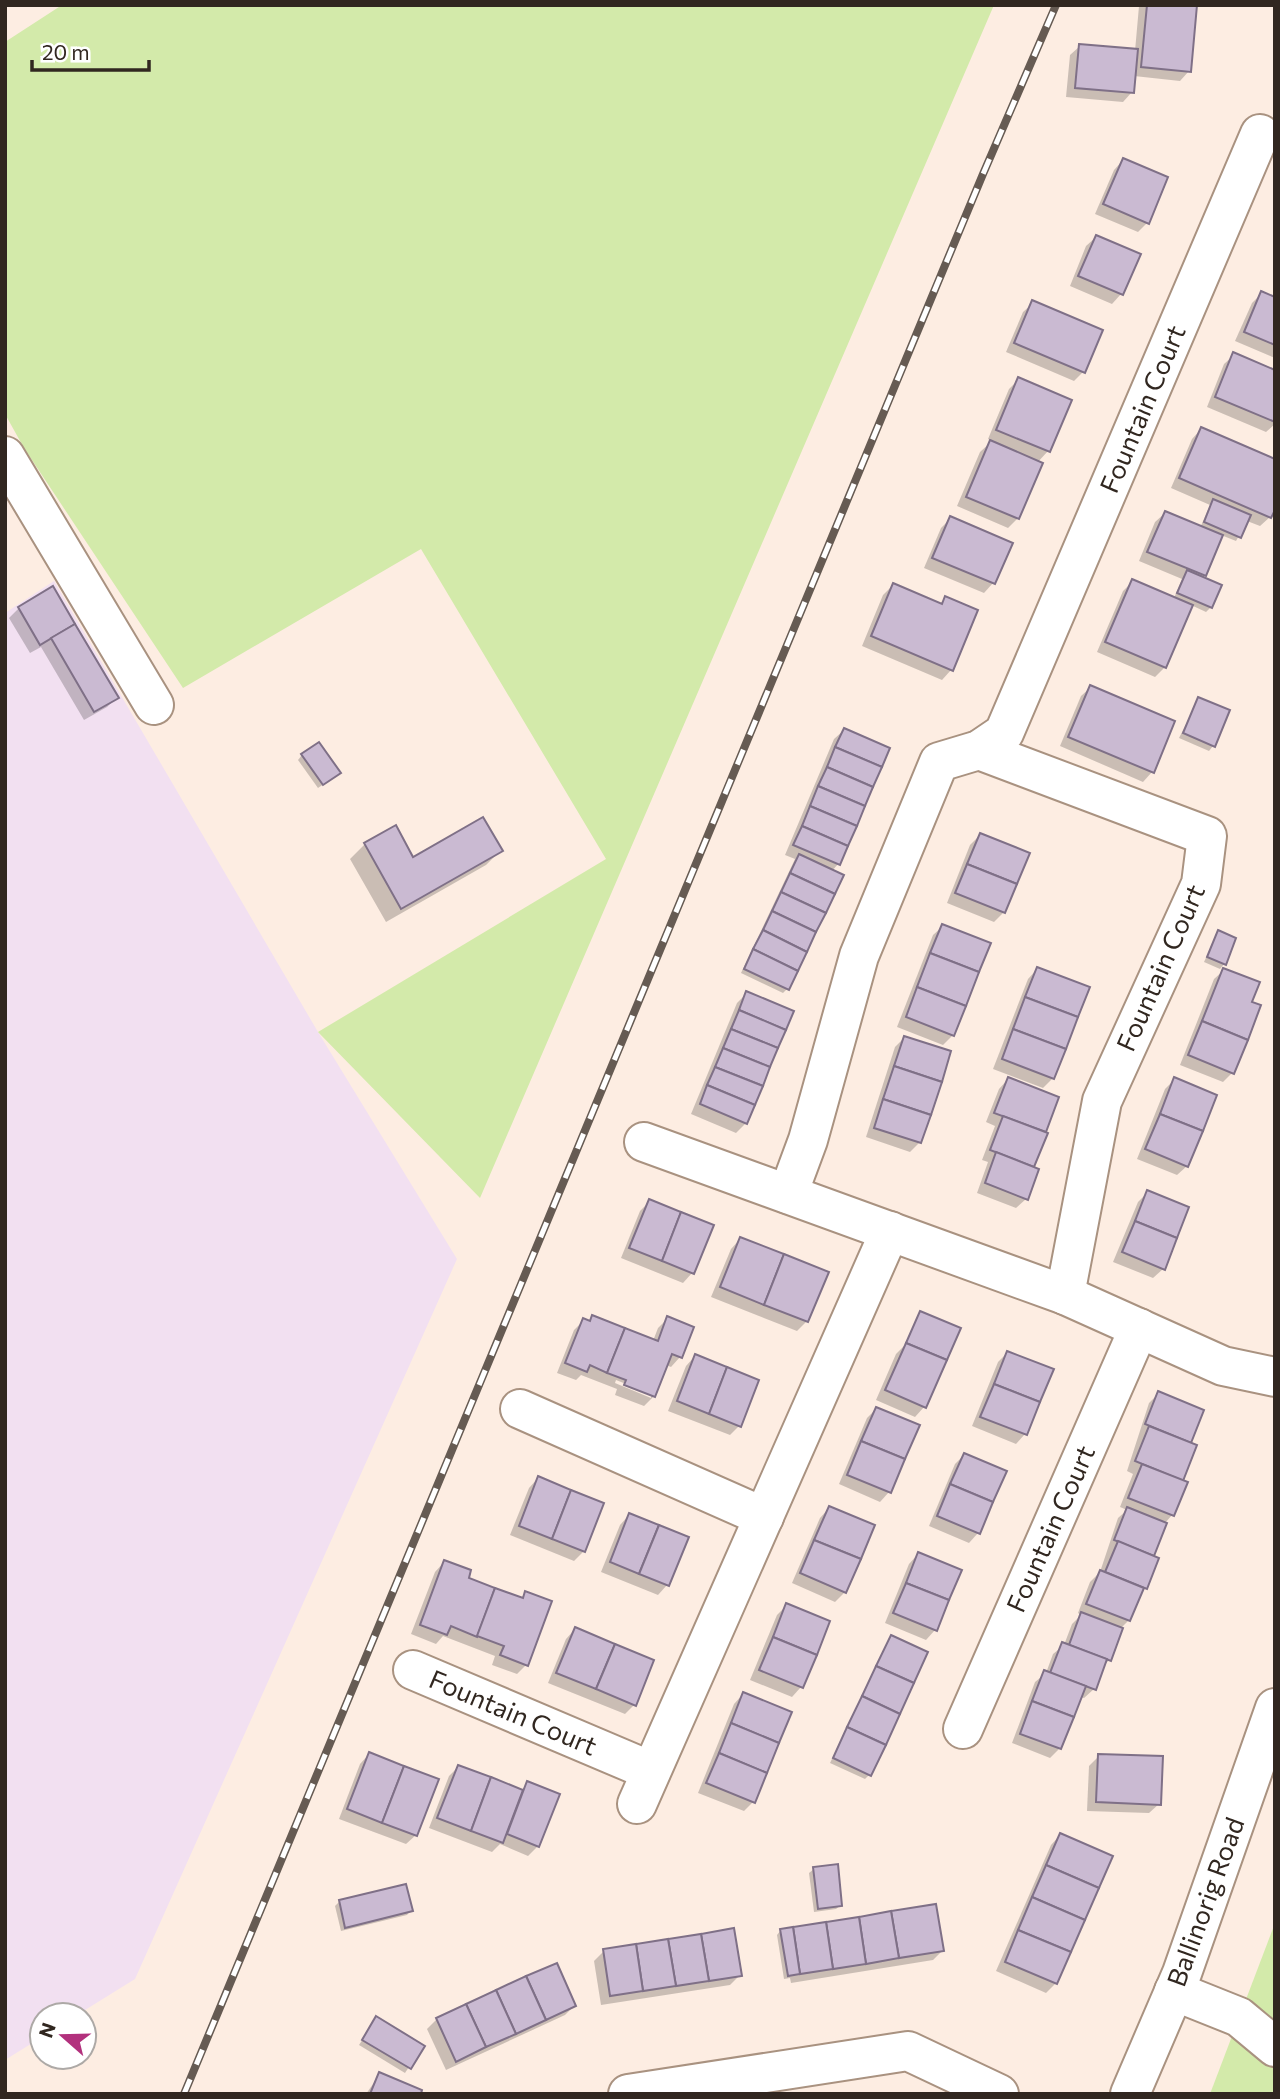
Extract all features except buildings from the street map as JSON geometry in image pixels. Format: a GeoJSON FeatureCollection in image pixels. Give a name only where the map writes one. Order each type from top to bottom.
{"type":"FeatureCollection","features":[{"type":"Feature","properties":{"kind":"street","name":"Fountain Court"},"geometry":{"type":"LineString","coordinates":[[788,1194],[808,1140],[859,956],[939,762],[979,750],[1004,733],[1260,134]]}},
{"type":"Feature","properties":{"kind":"street"},"geometry":{"type":"LineString","coordinates":[[5,456],[154,705]]}},
{"type":"Feature","properties":{"kind":"street","name":"Fountain Court"},"geometry":{"type":"LineString","coordinates":[[979,750],[1207,836],[1201,884],[1101,1101],[1065,1295]]}},
{"type":"Feature","properties":{"kind":"street"},"geometry":{"type":"LineString","coordinates":[[644,1142],[1065,1295],[1223,1366],[1275,1377]]}},
{"type":"Feature","properties":{"kind":"street","name":"Fountain Court"},"geometry":{"type":"LineString","coordinates":[[413,1670],[644,1788],[890,1231]]}},
{"type":"Feature","properties":{"kind":"street","name":"Fountain Court"},"geometry":{"type":"LineString","coordinates":[[963,1729],[1139,1328]]}},
{"type":"Feature","properties":{"kind":"street"},"geometry":{"type":"LineString","coordinates":[[520,1409],[764,1517]]}},
{"type":"Feature","properties":{"kind":"street","name":"Ballinorig Road"},"geometry":{"type":"LineString","coordinates":[[1130,2094],[1174,1991],[1275,1708]]}},
{"type":"Feature","properties":{"kind":"street"},"geometry":{"type":"LineString","coordinates":[[1174,1991],[1239,2017],[1275,2047]]}},
{"type":"Feature","properties":{"kind":"street"},"geometry":{"type":"LineString","coordinates":[[628,2094],[908,2051],[999,2094]]}},
{"type":"Feature","properties":{"kind":"shaded area"},"geometry":{"type":"Polygon","coordinates":[[[54,581],[318,1032],[457,1259],[135,1979],[98,2002],[28,2001],[28,2046],[5,2060],[5,613],[54,581]]]}},
{"type":"Feature","properties":{"kind":"green space"},"geometry":{"type":"Polygon","coordinates":[[[62,5],[994,5],[480,1198],[318,1032],[606,859],[421,549],[183,688],[24,448],[5,414],[5,42],[62,5]]]}},
{"type":"Feature","properties":{"kind":"green space"},"geometry":{"type":"Polygon","coordinates":[[[1275,1923],[1275,2094],[1210,2094],[1275,1923]]]}},
{"type":"Feature","properties":{"kind":"railway"},"geometry":{"type":"LineString","coordinates":[[184,2094],[983,174],[1056,5]]}}]}
